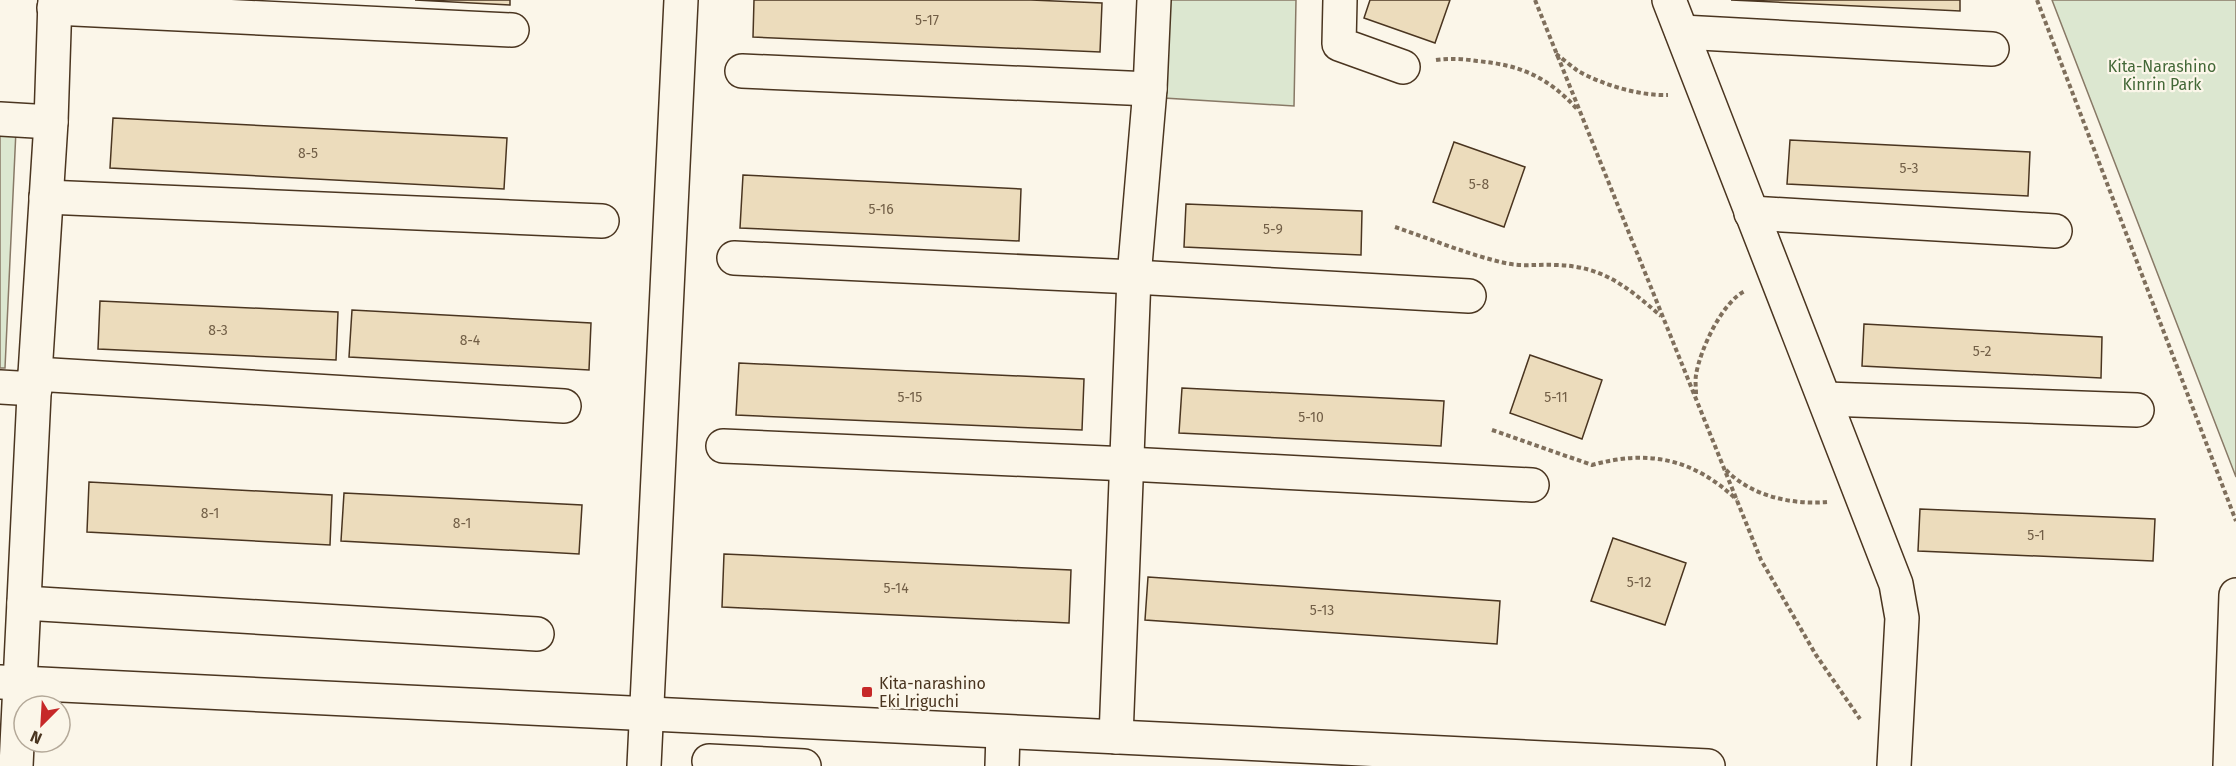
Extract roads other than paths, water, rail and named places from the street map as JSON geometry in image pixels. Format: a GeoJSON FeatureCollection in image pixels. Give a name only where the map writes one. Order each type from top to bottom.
{"type":"FeatureCollection","features":[{"type":"Feature","properties":{"kind":"street"},"geometry":{"type":"LineString","coordinates":[[644,766],[681,0]]}},
{"type":"Feature","properties":{"kind":"street"},"geometry":{"type":"LineString","coordinates":[[1116,737],[1134,276],[1150,89],[1154,0]]}},
{"type":"Feature","properties":{"kind":"street"},"geometry":{"type":"LineString","coordinates":[[1340,0],[1339,44],[1418,64]]}},
{"type":"Feature","properties":{"kind":"street"},"geometry":{"type":"LineString","coordinates":[[1669,0],[1896,584],[1902,618],[1894,766]]}},
{"type":"Feature","properties":{"kind":"street"},"geometry":{"type":"LineString","coordinates":[[16,766],[10,683],[24,603],[51,122],[54,4],[512,30]]}},
{"type":"Feature","properties":{"kind":"street"},"geometry":{"type":"LineString","coordinates":[[1682,32],[1992,49]]}},
{"type":"Feature","properties":{"kind":"street"},"geometry":{"type":"LineString","coordinates":[[742,71],[1150,89]]}},
{"type":"Feature","properties":{"kind":"street"},"geometry":{"type":"LineString","coordinates":[[0,119],[51,122]]}},
{"type":"Feature","properties":{"kind":"street"},"geometry":{"type":"LineString","coordinates":[[46,197],[602,221]]}},
{"type":"Feature","properties":{"kind":"street"},"geometry":{"type":"LineString","coordinates":[[1751,213],[2055,231]]}},
{"type":"Feature","properties":{"kind":"street"},"geometry":{"type":"LineString","coordinates":[[734,258],[1134,276],[1469,296]]}},
{"type":"Feature","properties":{"kind":"street"},"geometry":{"type":"LineString","coordinates":[[0,387],[35,381],[564,406]]}},
{"type":"Feature","properties":{"kind":"street"},"geometry":{"type":"LineString","coordinates":[[1826,399],[2137,410]]}},
{"type":"Feature","properties":{"kind":"street"},"geometry":{"type":"LineString","coordinates":[[723,446],[1532,485]]}},
{"type":"Feature","properties":{"kind":"street"},"geometry":{"type":"LineString","coordinates":[[2230,766],[2236,595]]}},
{"type":"Feature","properties":{"kind":"street"},"geometry":{"type":"LineString","coordinates":[[24,603],[537,634]]}},
{"type":"Feature","properties":{"kind":"street"},"geometry":{"type":"LineString","coordinates":[[10,683],[1708,766]]}},
{"type":"Feature","properties":{"kind":"street"},"geometry":{"type":"LineString","coordinates":[[1002,766],[1004,733]]}},
{"type":"Feature","properties":{"kind":"street"},"geometry":{"type":"LineString","coordinates":[[709,761],[804,766]]}},
{"type":"Feature","properties":{"kind":"place","name":"Kita-narashino Eki Iriguchi"},"geometry":{"type":"Point","coordinates":[867,692]}},
{"type":"Feature","properties":{"kind":"park label","name":"Kita-Narashino Kinrin Park"},"geometry":{"type":"Point","coordinates":[2162,75]}}]}
